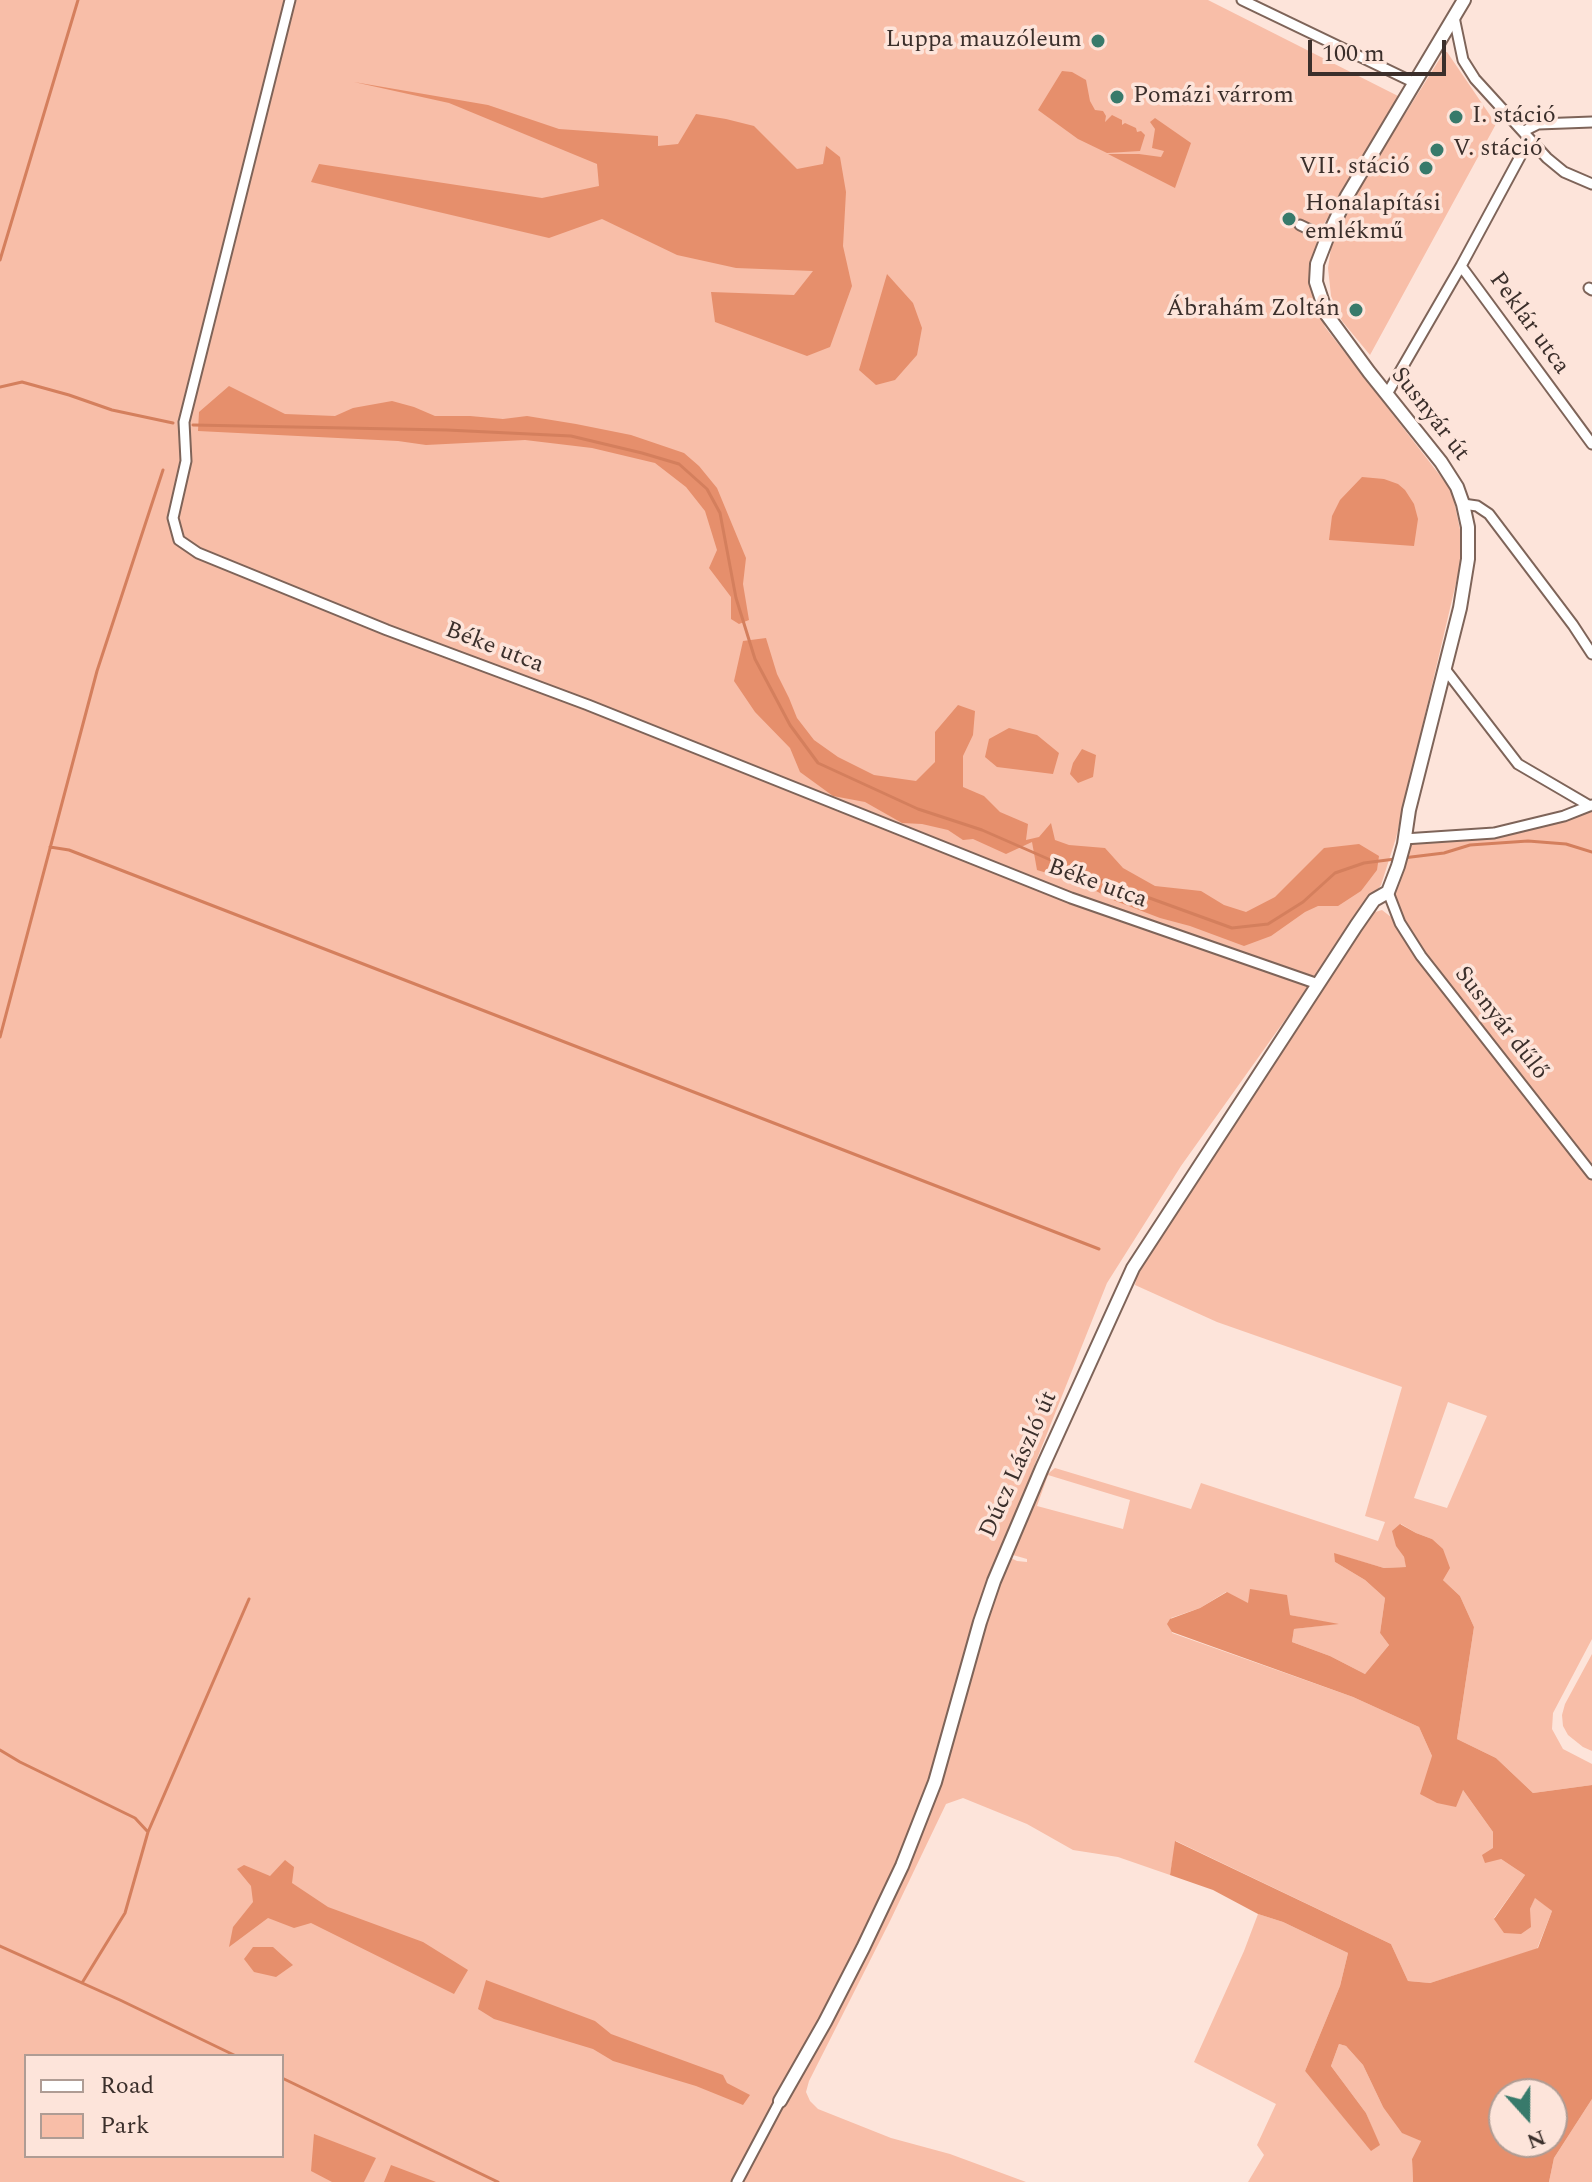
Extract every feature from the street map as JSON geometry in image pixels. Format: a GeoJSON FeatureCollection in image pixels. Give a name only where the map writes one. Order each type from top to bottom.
{"type":"FeatureCollection","features":[{"type":"Feature","properties":{"kind":"street","name":"Béke utca"},"geometry":{"type":"LineString","coordinates":[[290,0],[184,422],[186,461],[173,518],[179,540],[198,553],[387,630],[588,705],[1071,898],[1318,984]]}},
{"type":"Feature","properties":{"kind":"street"},"geometry":{"type":"LineString","coordinates":[[1242,0],[1415,83]]}},
{"type":"Feature","properties":{"kind":"street","name":"Susnyár út"},"geometry":{"type":"LineString","coordinates":[[1388,892],[1399,860],[1460,608],[1468,559],[1468,527],[1457,487],[1441,462],[1336,328],[1321,300],[1316,282],[1317,264],[1347,196],[1464,0]]}},
{"type":"Feature","properties":{"kind":"street"},"geometry":{"type":"LineString","coordinates":[[1454,17],[1459,47],[1470,73],[1534,145],[1564,172],[1592,184]]}},
{"type":"Feature","properties":{"kind":"street"},"geometry":{"type":"LineString","coordinates":[[1440,40],[1459,47]]}},
{"type":"Feature","properties":{"kind":"street"},"geometry":{"type":"LineString","coordinates":[[1524,131],[1538,124],[1592,122]]}},
{"type":"Feature","properties":{"kind":"street"},"geometry":{"type":"LineString","coordinates":[[1387,394],[1522,153],[1534,145]]}},
{"type":"Feature","properties":{"kind":"street"},"geometry":{"type":"LineString","coordinates":[[1300,225],[1327,238]]}},
{"type":"Feature","properties":{"kind":"street","name":"Peklár utca"},"geometry":{"type":"LineString","coordinates":[[1461,266],[1592,444]]}},
{"type":"Feature","properties":{"kind":"street"},"geometry":{"type":"LineString","coordinates":[[1463,504],[1477,506],[1489,514],[1592,654]]}},
{"type":"Feature","properties":{"kind":"street"},"geometry":{"type":"LineString","coordinates":[[1445,669],[1518,764],[1591,805]]}},
{"type":"Feature","properties":{"kind":"street"},"geometry":{"type":"LineString","coordinates":[[1404,839],[1494,833],[1564,816],[1591,805]]}},
{"type":"Feature","properties":{"kind":"street","name":"Dúcz László út"},"geometry":{"type":"LineString","coordinates":[[780,2101],[857,1961],[902,1866],[935,1782],[994,1581],[1133,1268],[1374,900],[1388,892]]}},
{"type":"Feature","properties":{"kind":"street","name":"Susnyár dűlő"},"geometry":{"type":"LineString","coordinates":[[1388,892],[1400,923],[1421,956],[1592,1174]]}},
{"type":"Feature","properties":{"kind":"street"},"geometry":{"type":"LineString","coordinates":[[737,2182],[780,2101]]}},
{"type":"Feature","properties":{"kind":"green space"},"geometry":{"type":"Polygon","coordinates":[[[0,0],[1208,0],[1400,97],[1318,234],[1311,284],[1325,327],[1452,491],[1464,549],[1396,838],[1381,885],[1181,1166],[1107,1283],[989,1579],[951,1748],[999,1582],[1009,1557],[1027,1562],[1027,1559],[1012,1552],[1044,1477],[1055,1468],[1191,1509],[1201,1483],[1378,1541],[1385,1522],[1365,1516],[1402,1387],[1217,1322],[1135,1285],[1138,1270],[1349,945],[1372,913],[1382,910],[1391,917],[1387,883],[1399,839],[1494,833],[1592,805],[1592,1639],[1553,1713],[1552,1729],[1563,1749],[1592,1764],[1592,1785],[1533,1793],[1496,1758],[1457,1739],[1474,1627],[1460,1596],[1443,1580],[1432,1539],[1401,1524],[1396,1545],[1407,1567],[1384,1568],[1335,1554],[1335,1562],[1365,1580],[1385,1598],[1380,1633],[1389,1645],[1365,1674],[1330,1656],[1292,1642],[1294,1629],[1335,1624],[1248,1604],[1226,1592],[1200,1608],[1171,1618],[1172,1633],[1353,1697],[1419,1727],[1432,1756],[1463,1790],[1493,1832],[1493,1848],[1501,1859],[1525,1875],[1494,1918],[1530,1909],[1535,1897],[1552,1911],[1537,1949],[1430,1983],[1408,1981],[1391,1944],[1176,1841],[1170,1875],[1118,1857],[1073,1850],[1027,1824],[963,1798],[946,1804],[806,2092],[818,2109],[891,2138],[950,2154],[1026,2182],[0,2182],[0,0]],[[1448,1402],[1414,1498],[1447,1508],[1487,1416],[1448,1402]],[[1048,1475],[1037,1506],[1123,1529],[1130,1500],[1048,1475]]]}},
{"type":"Feature","properties":{"kind":"green space"},"geometry":{"type":"Polygon","coordinates":[[[1444,52],[1447,52],[1496,124],[1370,355],[1342,321],[1331,296],[1328,268],[1331,248],[1350,202],[1444,52]]]}},
{"type":"Feature","properties":{"kind":"green space"},"geometry":{"type":"Polygon","coordinates":[[[1592,1654],[1592,1751],[1568,1735],[1562,1715],[1592,1654]]]}},
{"type":"Feature","properties":{"kind":"green space"},"geometry":{"type":"Polygon","coordinates":[[[1258,1914],[1283,1922],[1348,1953],[1340,1986],[1305,2071],[1371,2150],[1379,2145],[1366,2113],[1331,2066],[1339,2044],[1346,2046],[1363,2065],[1383,2107],[1421,2141],[1412,2159],[1413,2182],[1248,2182],[1264,2155],[1257,2145],[1276,2104],[1194,2062],[1258,1914]]]}},
{"type":"Feature","properties":{"kind":"green space"},"geometry":{"type":"Polygon","coordinates":[[[1592,2099],[1592,2182],[1549,2182],[1554,2158],[1568,2158],[1568,2136],[1592,2099]]]}},
{"type":"Feature","properties":{"kind":"shaded area"},"geometry":{"type":"Polygon","coordinates":[[[1062,71],[1072,72],[1086,80],[1090,101],[1095,110],[1103,111],[1105,122],[1112,115],[1122,120],[1122,125],[1125,123],[1145,135],[1140,151],[1107,153],[1078,139],[1038,110],[1062,71]]]}},
{"type":"Feature","properties":{"kind":"shaded area"},"geometry":{"type":"Polygon","coordinates":[[[354,82],[488,105],[559,129],[658,136],[658,146],[678,144],[696,114],[726,119],[754,126],[797,169],[823,164],[826,146],[840,157],[846,192],[843,246],[852,286],[830,347],[807,356],[715,322],[711,292],[794,295],[813,271],[736,268],[677,255],[602,219],[549,238],[311,182],[319,164],[542,198],[599,186],[597,164],[449,103],[354,82]]]}},
{"type":"Feature","properties":{"kind":"shaded area"},"geometry":{"type":"Polygon","coordinates":[[[1155,118],[1191,143],[1175,188],[1108,154],[1161,157],[1164,151],[1152,148],[1155,129],[1150,122],[1155,118]]]}},
{"type":"Feature","properties":{"kind":"shaded area"},"geometry":{"type":"Polygon","coordinates":[[[887,274],[913,303],[922,328],[917,355],[895,380],[876,385],[859,370],[887,274]]]}},
{"type":"Feature","properties":{"kind":"shaded area"},"geometry":{"type":"Polygon","coordinates":[[[229,386],[285,414],[335,416],[353,408],[392,401],[435,416],[503,419],[527,416],[576,424],[631,435],[684,453],[717,488],[746,558],[743,584],[749,620],[739,624],[731,619],[731,597],[709,568],[717,550],[705,511],[686,487],[655,463],[592,448],[525,440],[426,445],[198,431],[199,412],[229,386]]]}},
{"type":"Feature","properties":{"kind":"shaded area"},"geometry":{"type":"Polygon","coordinates":[[[1362,477],[1384,479],[1405,490],[1414,504],[1418,519],[1414,546],[1329,540],[1332,516],[1340,500],[1362,477]]]}},
{"type":"Feature","properties":{"kind":"shaded area"},"geometry":{"type":"Polygon","coordinates":[[[766,638],[777,674],[797,718],[814,740],[838,757],[874,775],[916,781],[935,762],[935,732],[958,705],[975,711],[973,735],[963,756],[963,787],[984,796],[1000,812],[1028,824],[1026,840],[1039,837],[1051,823],[1055,840],[1069,845],[1105,848],[1123,868],[1155,886],[1201,891],[1224,905],[1246,912],[1275,897],[1324,848],[1359,844],[1379,856],[1377,870],[1361,891],[1338,906],[1318,906],[1271,936],[1244,946],[1113,900],[1083,884],[1037,870],[1032,842],[1006,854],[973,839],[963,840],[948,830],[902,823],[865,802],[833,796],[800,772],[790,748],[755,712],[734,681],[743,641],[766,638]]]}},
{"type":"Feature","properties":{"kind":"shaded area"},"geometry":{"type":"Polygon","coordinates":[[[1009,728],[1037,735],[1059,753],[1053,774],[997,767],[985,757],[989,739],[1009,728]]]}},
{"type":"Feature","properties":{"kind":"shaded area"},"geometry":{"type":"Polygon","coordinates":[[[1082,749],[1096,755],[1093,777],[1078,783],[1070,774],[1082,749]]]}},
{"type":"Feature","properties":{"kind":"shaded area"},"geometry":{"type":"Polygon","coordinates":[[[1400,1524],[1432,1539],[1443,1549],[1450,1568],[1443,1580],[1460,1596],[1474,1627],[1457,1739],[1496,1758],[1533,1793],[1592,1785],[1592,2099],[1568,2136],[1568,2078],[1488,2078],[1488,2158],[1554,2158],[1549,2182],[1413,2182],[1412,2159],[1421,2141],[1402,2133],[1383,2107],[1363,2065],[1346,2046],[1339,2044],[1331,2066],[1366,2113],[1380,2145],[1371,2151],[1305,2071],[1340,1986],[1348,1953],[1283,1922],[1258,1914],[1213,1890],[1170,1875],[1175,1841],[1391,1944],[1408,1981],[1430,1983],[1538,1948],[1552,1911],[1535,1898],[1530,1909],[1531,1927],[1521,1934],[1504,1933],[1494,1919],[1525,1875],[1501,1859],[1485,1863],[1482,1855],[1493,1848],[1493,1832],[1463,1790],[1456,1807],[1437,1803],[1420,1794],[1432,1756],[1419,1727],[1353,1697],[1172,1632],[1167,1624],[1170,1619],[1200,1608],[1227,1592],[1248,1603],[1250,1589],[1287,1595],[1290,1615],[1339,1624],[1294,1629],[1292,1642],[1330,1656],[1365,1674],[1389,1645],[1380,1633],[1385,1598],[1365,1580],[1335,1562],[1334,1553],[1384,1568],[1406,1567],[1404,1557],[1396,1546],[1392,1531],[1400,1524]]]}},
{"type":"Feature","properties":{"kind":"shaded area"},"geometry":{"type":"Polygon","coordinates":[[[285,1860],[294,1867],[292,1883],[328,1907],[423,1942],[468,1970],[454,1994],[311,1923],[294,1928],[268,1918],[229,1947],[233,1927],[253,1902],[251,1886],[237,1869],[244,1865],[270,1876],[285,1860]]]}},
{"type":"Feature","properties":{"kind":"shaded area"},"geometry":{"type":"Polygon","coordinates":[[[253,1947],[273,1947],[293,1965],[276,1977],[254,1972],[244,1959],[253,1947]]]}},
{"type":"Feature","properties":{"kind":"shaded area"},"geometry":{"type":"Polygon","coordinates":[[[486,1980],[595,2021],[611,2034],[723,2075],[727,2083],[750,2095],[743,2105],[696,2086],[613,2061],[593,2049],[494,2019],[478,2009],[486,1980]]]}},
{"type":"Feature","properties":{"kind":"shaded area"},"geometry":{"type":"Polygon","coordinates":[[[314,2134],[376,2158],[364,2182],[332,2182],[311,2171],[314,2134]]]}},
{"type":"Feature","properties":{"kind":"shaded area"},"geometry":{"type":"Polygon","coordinates":[[[391,2165],[436,2182],[384,2182],[391,2165]]]}},
{"type":"Feature","properties":{"kind":"waterway"},"geometry":{"type":"LineString","coordinates":[[0,260],[78,0]]}},
{"type":"Feature","properties":{"kind":"waterway"},"geometry":{"type":"LineString","coordinates":[[0,387],[22,382],[112,410],[173,423]]}},
{"type":"Feature","properties":{"kind":"waterway"},"geometry":{"type":"LineString","coordinates":[[193,425],[571,436],[679,464],[707,489],[720,513],[736,598],[755,659],[790,725],[818,763],[918,809],[982,830],[1078,872],[1232,928],[1268,924],[1303,902],[1335,873],[1364,863],[1395,859]]}},
{"type":"Feature","properties":{"kind":"waterway"},"geometry":{"type":"LineString","coordinates":[[0,1037],[97,671],[163,470]]}},
{"type":"Feature","properties":{"kind":"waterway"},"geometry":{"type":"LineString","coordinates":[[1403,858],[1444,853],[1470,845],[1528,841],[1566,844],[1592,852]]}},
{"type":"Feature","properties":{"kind":"waterway"},"geometry":{"type":"LineString","coordinates":[[50,847],[69,850],[1099,1249]]}},
{"type":"Feature","properties":{"kind":"waterway"},"geometry":{"type":"LineString","coordinates":[[82,1983],[125,1913],[148,1832],[249,1599]]}},
{"type":"Feature","properties":{"kind":"waterway"},"geometry":{"type":"LineString","coordinates":[[0,1750],[135,1818],[148,1832]]}},
{"type":"Feature","properties":{"kind":"waterway"},"geometry":{"type":"LineString","coordinates":[[0,1946],[232,2054]]}},
{"type":"Feature","properties":{"kind":"waterway"},"geometry":{"type":"LineString","coordinates":[[284,2079],[498,2182]]}},
{"type":"Feature","properties":{"kind":"place","name":"Luppa mauzóleum"},"geometry":{"type":"Point","coordinates":[1098,41]}},
{"type":"Feature","properties":{"kind":"place","name":"Pomázi várrom"},"geometry":{"type":"Point","coordinates":[1117,97]}},
{"type":"Feature","properties":{"kind":"place","name":"I. stáció"},"geometry":{"type":"Point","coordinates":[1456,117]}},
{"type":"Feature","properties":{"kind":"place","name":"V. stáció"},"geometry":{"type":"Point","coordinates":[1437,150]}},
{"type":"Feature","properties":{"kind":"place","name":"VII. stáció"},"geometry":{"type":"Point","coordinates":[1426,168]}},
{"type":"Feature","properties":{"kind":"place","name":"Honalapítási emlékmű"},"geometry":{"type":"Point","coordinates":[1289,219]}},
{"type":"Feature","properties":{"kind":"place","name":"Ábrahám Zoltán"},"geometry":{"type":"Point","coordinates":[1356,310]}}]}
